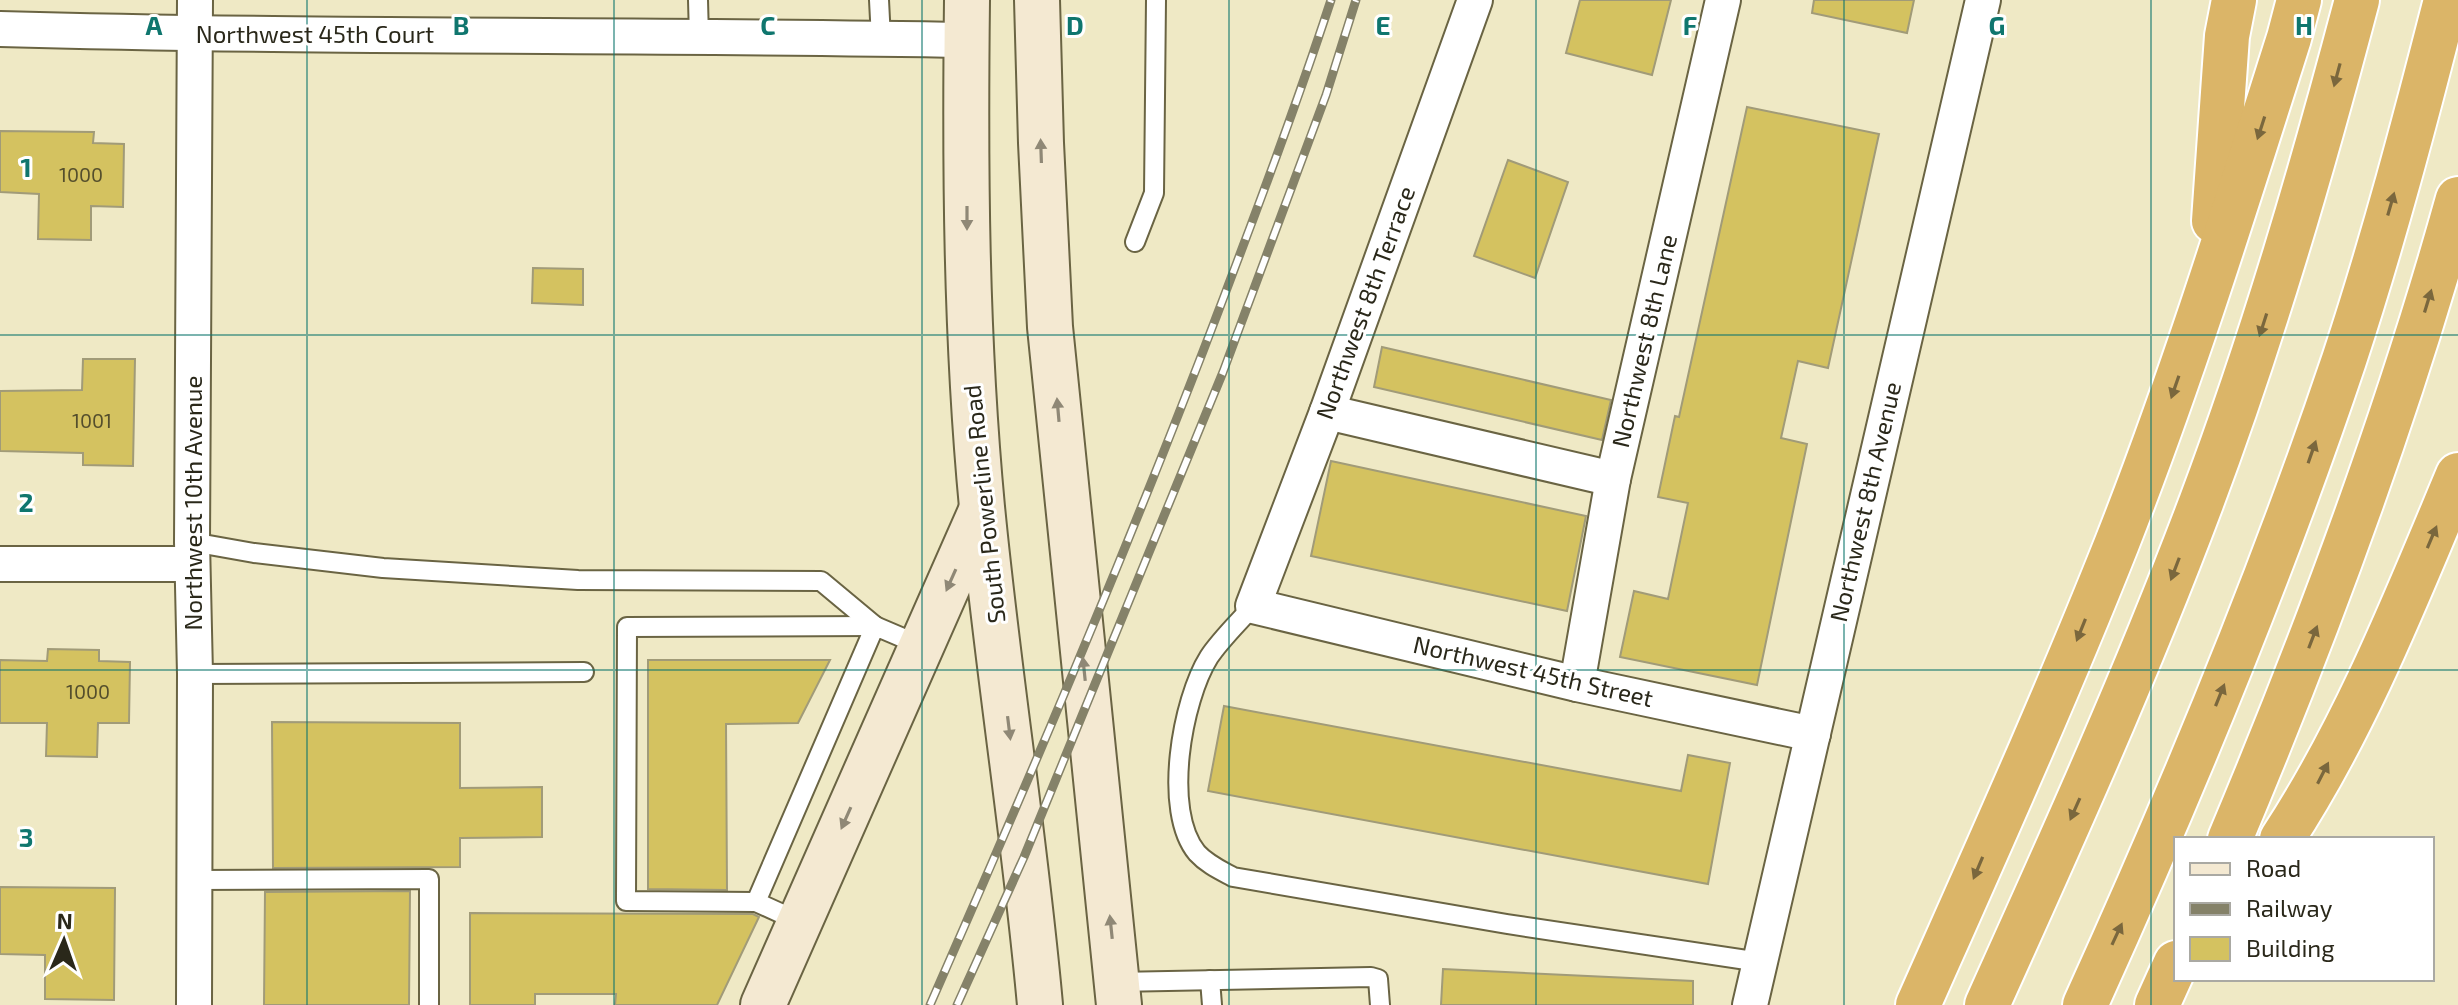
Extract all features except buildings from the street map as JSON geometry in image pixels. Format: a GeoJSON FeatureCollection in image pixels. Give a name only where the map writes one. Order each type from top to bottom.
{"type":"FeatureCollection","features":[{"type":"Feature","properties":{"kind":"highway"},"geometry":{"type":"LineString","coordinates":[[2209,287],[2227,36],[2234,0]]}},
{"type":"Feature","properties":{"kind":"highway"},"geometry":{"type":"LineString","coordinates":[[1918,1005],[2111,557],[2209,287],[2299,0]]}},
{"type":"Feature","properties":{"kind":"highway"},"geometry":{"type":"LineString","coordinates":[[1987,1005],[2103,745],[2201,503],[2290,242],[2357,0]]}},
{"type":"Feature","properties":{"kind":"highway"},"geometry":{"type":"LineString","coordinates":[[2085,1005],[2203,738],[2300,485],[2384,229],[2446,0]]}},
{"type":"Feature","properties":{"kind":"highway"},"geometry":{"type":"LineString","coordinates":[[2231,837],[2316,629],[2361,504],[2405,375],[2458,199]]}},
{"type":"Feature","properties":{"kind":"highway"},"geometry":{"type":"LineString","coordinates":[[2283,837],[2314,790],[2362,693],[2458,475]]}},
{"type":"Feature","properties":{"kind":"highway"},"geometry":{"type":"LineString","coordinates":[[2157,1005],[2174,967]]}},
{"type":"Feature","properties":{"kind":"highway"},"geometry":{"type":"LineString","coordinates":[[2172,1005],[2188,981]]}},
{"type":"Feature","properties":{"kind":"main road"},"geometry":{"type":"LineString","coordinates":[[1037,0],[1050,327],[1118,993]]}},
{"type":"Feature","properties":{"kind":"main road","name":"South Powerline Road"},"geometry":{"type":"LineString","coordinates":[[967,20],[968,289],[982,508],[1019,802],[1040,1005]]}},
{"type":"Feature","properties":{"kind":"main road"},"geometry":{"type":"LineString","coordinates":[[763,1005],[982,508]]}},
{"type":"Feature","properties":{"kind":"street","name":"Northwest 10th Avenue"},"geometry":{"type":"LineString","coordinates":[[194,1005],[195,674],[192,553],[195,0]]}},
{"type":"Feature","properties":{"kind":"street","name":"Northwest 8th Terrace"},"geometry":{"type":"LineString","coordinates":[[1253,606],[1327,412],[1475,0]]}},
{"type":"Feature","properties":{"kind":"street","name":"Northwest 8th Lane"},"geometry":{"type":"LineString","coordinates":[[1577,684],[1613,479],[1723,0]]}},
{"type":"Feature","properties":{"kind":"street","name":"Northwest 8th Avenue"},"geometry":{"type":"LineString","coordinates":[[1750,1005],[1983,0]]}},
{"type":"Feature","properties":{"kind":"street","name":"Northwest 45th Court"},"geometry":{"type":"LineString","coordinates":[[0,29],[196,35],[881,39],[967,20]]}},
{"type":"Feature","properties":{"kind":"street"},"geometry":{"type":"LineString","coordinates":[[1327,412],[1613,479]]}},
{"type":"Feature","properties":{"kind":"street"},"geometry":{"type":"LineString","coordinates":[[0,564],[192,553]]}},
{"type":"Feature","properties":{"kind":"street","name":"Northwest 45th Street"},"geometry":{"type":"LineString","coordinates":[[1253,606],[1577,684],[1813,734]]}},
{"type":"Feature","properties":{"kind":"lane"},"geometry":{"type":"LineString","coordinates":[[698,0],[699,37]]}},
{"type":"Feature","properties":{"kind":"lane"},"geometry":{"type":"LineString","coordinates":[[879,0],[881,39]]}},
{"type":"Feature","properties":{"kind":"lane"},"geometry":{"type":"LineString","coordinates":[[1135,242],[1154,193],[1156,0]]}},
{"type":"Feature","properties":{"kind":"lane"},"geometry":{"type":"LineString","coordinates":[[192,553],[254,553],[398,569],[578,580],[821,581],[875,626],[922,646]]}},
{"type":"Feature","properties":{"kind":"lane"},"geometry":{"type":"LineString","coordinates":[[1253,606],[1209,657],[1194,688],[1184,724],[1178,767],[1180,813],[1195,851],[1211,866],[1233,877],[1507,924],[1760,962]]}},
{"type":"Feature","properties":{"kind":"lane"},"geometry":{"type":"LineString","coordinates":[[756,902],[875,626]]}},
{"type":"Feature","properties":{"kind":"lane"},"geometry":{"type":"LineString","coordinates":[[800,922],[756,902],[626,901],[627,627],[875,626]]}},
{"type":"Feature","properties":{"kind":"lane"},"geometry":{"type":"LineString","coordinates":[[195,674],[584,672]]}},
{"type":"Feature","properties":{"kind":"lane"},"geometry":{"type":"LineString","coordinates":[[194,880],[429,879],[429,1005]]}},
{"type":"Feature","properties":{"kind":"lane"},"geometry":{"type":"LineString","coordinates":[[1118,993],[1210,980],[1371,977],[1378,979],[1380,1005]]}},
{"type":"Feature","properties":{"kind":"lane"},"geometry":{"type":"LineString","coordinates":[[1210,980],[1212,1005]]}},
{"type":"Feature","properties":{"kind":"railway"},"geometry":{"type":"LineString","coordinates":[[930,1005],[1050,728],[1165,449],[1262,197],[1331,0]]}},
{"type":"Feature","properties":{"kind":"railway"},"geometry":{"type":"LineString","coordinates":[[957,1005],[1024,857],[1223,372],[1326,95],[1356,0]]}}]}
